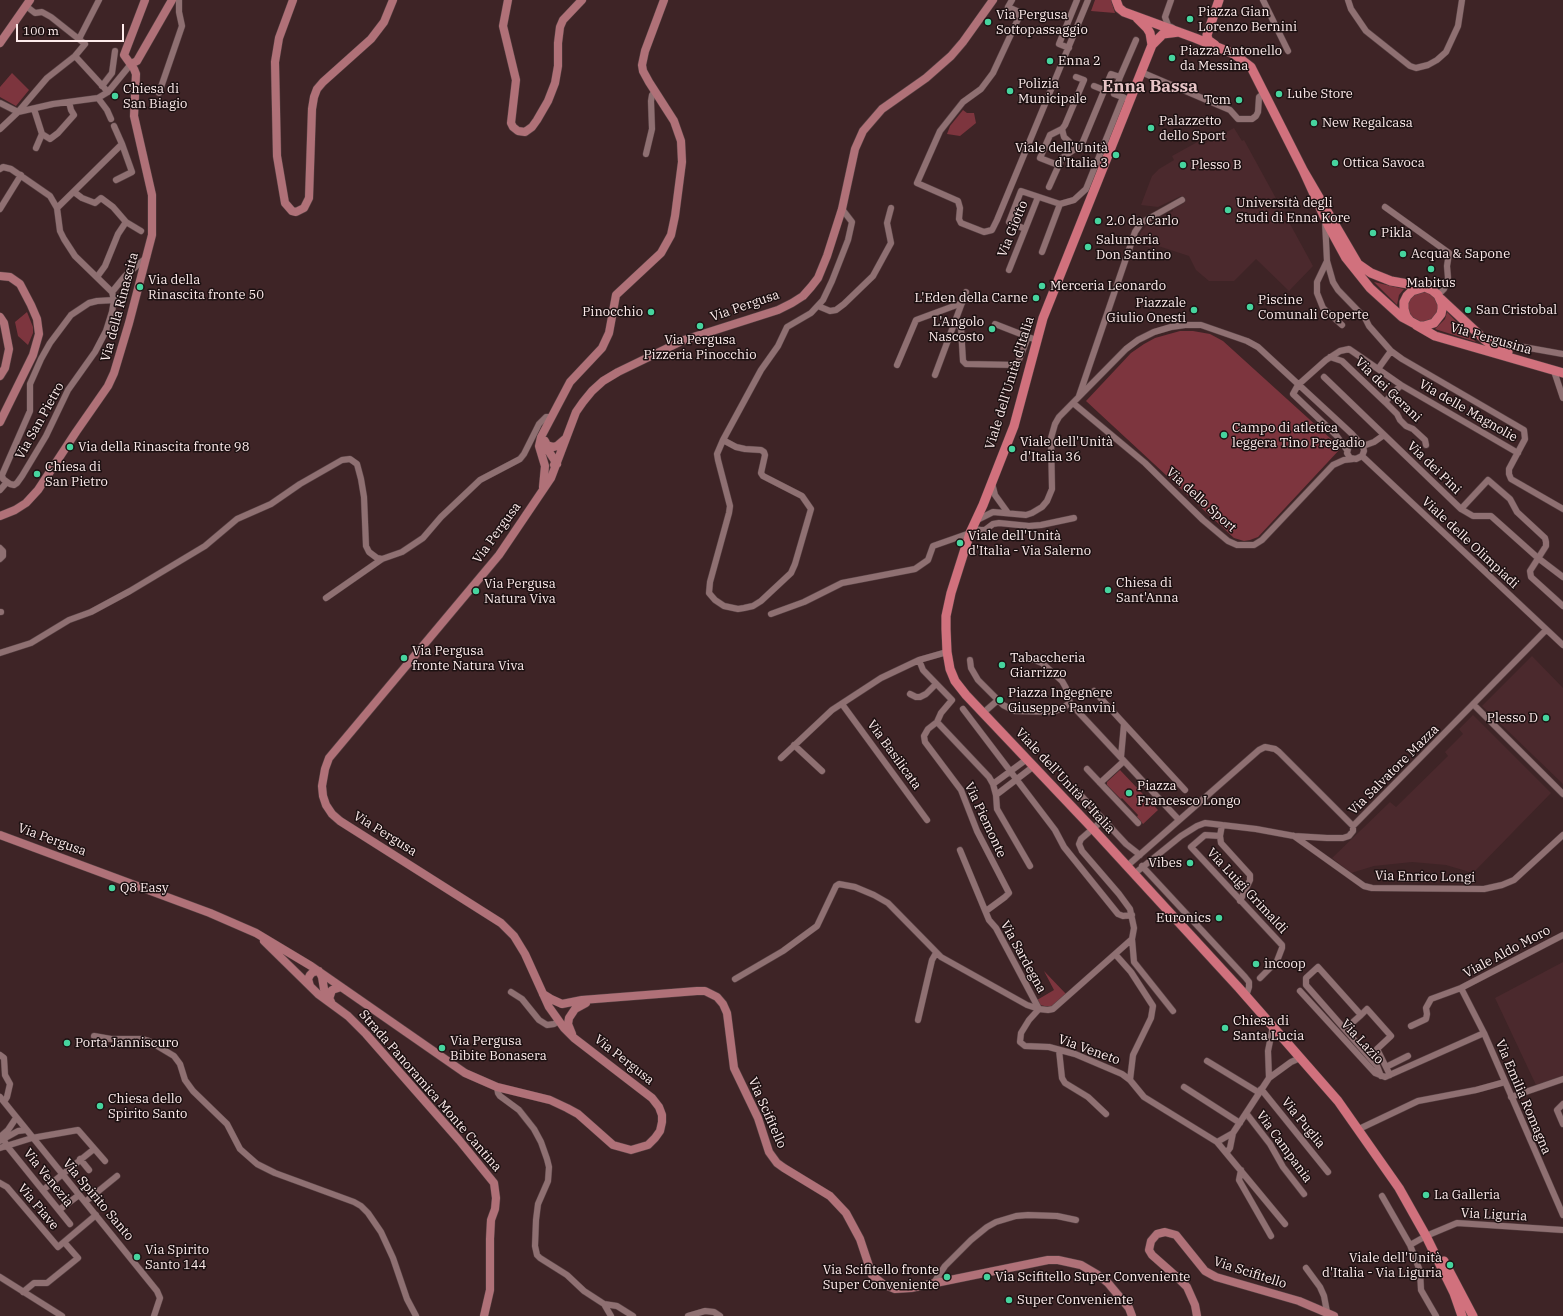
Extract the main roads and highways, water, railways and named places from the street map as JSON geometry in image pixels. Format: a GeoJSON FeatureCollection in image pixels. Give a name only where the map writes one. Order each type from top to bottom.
{"type":"FeatureCollection","features":[{"type":"Feature","properties":{"kind":"main road","name":"Via della Rinascita"},"geometry":{"type":"LineString","coordinates":[[0,516],[4,516],[20,506],[38,490],[108,386],[114,373],[147,257],[152,235],[152,195],[134,116],[136,74],[131,64],[124,56],[145,0]]}},
{"type":"Feature","properties":{"kind":"main road"},"geometry":{"type":"LineString","coordinates":[[131,64],[137,61],[172,0]]}},
{"type":"Feature","properties":{"kind":"main road"},"geometry":{"type":"LineString","coordinates":[[292,0],[279,38],[275,62],[277,156],[285,204],[292,211],[296,212],[304,208],[309,198],[312,110],[317,89],[371,39],[384,22],[393,0]]}},
{"type":"Feature","properties":{"kind":"main road"},"geometry":{"type":"LineString","coordinates":[[508,0],[502,26],[516,80],[511,123],[518,131],[525,132],[532,127],[548,101],[555,83],[558,66],[560,27],[563,20],[582,0]]}},
{"type":"Feature","properties":{"kind":"main road"},"geometry":{"type":"LineString","coordinates":[[542,490],[545,474],[539,446],[541,437],[570,382],[602,348],[609,333],[616,295],[661,253],[670,235],[675,216],[682,162],[682,141],[674,121],[643,71],[642,65],[645,51],[664,0]]}},
{"type":"Feature","properties":{"kind":"main road","name":"Via Pergusa"},"geometry":{"type":"LineString","coordinates":[[0,835],[210,913],[256,933],[319,971],[452,1065],[477,1079],[497,1087],[550,1100],[567,1108],[578,1114],[613,1145],[631,1150],[648,1145],[660,1131],[662,1115],[659,1106],[634,1083],[574,1038],[557,1019],[541,992],[519,943],[501,923],[340,821],[332,814],[326,805],[323,796],[322,786],[325,769],[329,758],[499,555],[542,490],[557,464],[576,412],[583,402],[603,381],[618,372],[684,340],[778,310],[803,296],[821,272],[842,209],[855,149],[864,131],[882,109],[926,78],[952,56],[993,0]]}},
{"type":"Feature","properties":{"kind":"main road"},"geometry":{"type":"LineString","coordinates":[[1116,0],[1119,8],[1124,12],[1195,38],[1240,57],[1251,67],[1303,170],[1358,264],[1371,273],[1391,281],[1425,287],[1432,290],[1439,297],[1442,304],[1441,314],[1434,323],[1424,326],[1412,322],[1406,316],[1404,302],[1412,291],[1425,287]]}},
{"type":"Feature","properties":{"kind":"main road"},"geometry":{"type":"LineString","coordinates":[[1218,0],[1207,35],[1208,40],[1221,49]]}},
{"type":"Feature","properties":{"kind":"main road"},"geometry":{"type":"LineString","coordinates":[[0,43],[28,3]]}},
{"type":"Feature","properties":{"kind":"main road"},"geometry":{"type":"LineString","coordinates":[[1135,17],[1147,28],[1150,33],[1152,45]]}},
{"type":"Feature","properties":{"kind":"main road"},"geometry":{"type":"LineString","coordinates":[[1195,38],[1202,34],[1210,24]]}},
{"type":"Feature","properties":{"kind":"main road"},"geometry":{"type":"LineString","coordinates":[[1152,45],[1163,34],[1179,32]]}},
{"type":"Feature","properties":{"kind":"main road","name":"Viale dell'Unità d'Italia"},"geometry":{"type":"LineString","coordinates":[[1152,45],[1141,72],[1126,98],[1043,318],[1032,339],[1014,426],[973,528],[948,604],[946,629],[947,652],[950,669],[955,681],[983,713],[1093,829],[1246,996],[1338,1101],[1399,1188],[1426,1236],[1454,1293],[1462,1316]]}},
{"type":"Feature","properties":{"kind":"main road","name":"Via Pergusina"},"geometry":{"type":"LineString","coordinates":[[1303,170],[1326,223],[1346,258],[1360,278],[1402,317],[1435,336],[1560,370]]}},
{"type":"Feature","properties":{"kind":"main road"},"geometry":{"type":"LineString","coordinates":[[0,276],[10,277],[20,284],[37,318],[39,334],[33,355],[0,422]]}},
{"type":"Feature","properties":{"kind":"main road","name":"Via Pergusina"},"geometry":{"type":"LineString","coordinates":[[1439,297],[1485,340],[1505,351],[1560,370]]}},
{"type":"Feature","properties":{"kind":"main road"},"geometry":{"type":"LineString","coordinates":[[0,317],[4,323],[9,349],[5,368],[0,376]]}},
{"type":"Feature","properties":{"kind":"main road"},"geometry":{"type":"LineString","coordinates":[[542,457],[552,465],[557,464],[545,443],[545,430]]}},
{"type":"Feature","properties":{"kind":"main road"},"geometry":{"type":"LineString","coordinates":[[545,443],[550,447],[557,446],[567,437]]}},
{"type":"Feature","properties":{"kind":"main road"},"geometry":{"type":"LineString","coordinates":[[256,933],[325,1001],[336,1007]]}},
{"type":"Feature","properties":{"kind":"main road"},"geometry":{"type":"LineString","coordinates":[[310,986],[308,979],[313,972],[319,971],[322,977],[324,989],[329,999],[336,1007]]}},
{"type":"Feature","properties":{"kind":"main road"},"geometry":{"type":"LineString","coordinates":[[329,999],[329,994],[332,990],[341,987]]}},
{"type":"Feature","properties":{"kind":"main road","name":"Via Scifitello"},"geometry":{"type":"LineString","coordinates":[[567,1004],[582,1000],[697,991],[705,992],[717,997],[723,1004],[727,1013],[732,1059],[737,1076],[758,1118],[765,1142],[773,1157],[784,1168],[830,1196],[846,1213],[856,1231],[872,1275],[876,1280],[890,1287],[901,1289],[933,1284],[1048,1260],[1069,1262],[1091,1270],[1108,1283],[1129,1308],[1132,1316]]}},
{"type":"Feature","properties":{"kind":"main road"},"geometry":{"type":"LineString","coordinates":[[541,992],[551,999],[562,1004],[567,1004]]}},
{"type":"Feature","properties":{"kind":"main road"},"geometry":{"type":"LineString","coordinates":[[557,1019],[594,1000]]}},
{"type":"Feature","properties":{"kind":"main road"},"geometry":{"type":"LineString","coordinates":[[557,1019],[562,1007],[567,1004]]}},
{"type":"Feature","properties":{"kind":"main road","name":"Strada Panoramica Monte Cantina"},"geometry":{"type":"LineString","coordinates":[[336,1007],[348,1016],[366,1034],[464,1145],[494,1183],[496,1198],[495,1209],[491,1220],[490,1290],[484,1316]]}},
{"type":"Feature","properties":{"kind":"main road"},"geometry":{"type":"LineString","coordinates":[[574,1038],[568,1024],[569,1018],[575,1009]]}},
{"type":"Feature","properties":{"kind":"main road","name":"Via Scifitello"},"geometry":{"type":"LineString","coordinates":[[1197,1316],[1195,1305],[1187,1287],[1152,1255],[1149,1250],[1151,1241],[1157,1234],[1165,1232],[1176,1235],[1205,1271],[1216,1277],[1299,1301],[1331,1314]]}},
{"type":"Feature","properties":{"kind":"main road","name":"Viale dell'Unità d'Italia"},"geometry":{"type":"LineString","coordinates":[[1426,1236],[1443,1259],[1473,1316]]}},
{"type":"Feature","properties":{"kind":"place","name":"Piazza Gian Lorenzo Bernini"},"geometry":{"type":"Point","coordinates":[1190,19]}},
{"type":"Feature","properties":{"kind":"place","name":"Via Pergusa Sottopassaggio"},"geometry":{"type":"Point","coordinates":[988,22]}},
{"type":"Feature","properties":{"kind":"place","name":"Piazza Antonello da Messina"},"geometry":{"type":"Point","coordinates":[1172,58]}},
{"type":"Feature","properties":{"kind":"place","name":"Enna 2"},"geometry":{"type":"Point","coordinates":[1050,61]}},
{"type":"Feature","properties":{"kind":"place","name":"Polizia Municipale"},"geometry":{"type":"Point","coordinates":[1010,91]}},
{"type":"Feature","properties":{"kind":"place","name":"Lube Store"},"geometry":{"type":"Point","coordinates":[1279,94]}},
{"type":"Feature","properties":{"kind":"place","name":"Chiesa di San Biagio"},"geometry":{"type":"Point","coordinates":[115,96]}},
{"type":"Feature","properties":{"kind":"place","name":"Tcm"},"geometry":{"type":"Point","coordinates":[1239,100]}},
{"type":"Feature","properties":{"kind":"place","name":"New Regalcasa"},"geometry":{"type":"Point","coordinates":[1314,123]}},
{"type":"Feature","properties":{"kind":"place","name":"Palazzetto dello Sport"},"geometry":{"type":"Point","coordinates":[1151,128]}},
{"type":"Feature","properties":{"kind":"place","name":"Viale dell'Unità d'Italia 3"},"geometry":{"type":"Point","coordinates":[1116,155]}},
{"type":"Feature","properties":{"kind":"place","name":"Ottica Savoca"},"geometry":{"type":"Point","coordinates":[1335,163]}},
{"type":"Feature","properties":{"kind":"place","name":"Plesso B"},"geometry":{"type":"Point","coordinates":[1183,165]}},
{"type":"Feature","properties":{"kind":"place","name":"Università degli Studi di Enna Kore"},"geometry":{"type":"Point","coordinates":[1228,210]}},
{"type":"Feature","properties":{"kind":"place","name":"2.0 da Carlo"},"geometry":{"type":"Point","coordinates":[1098,221]}},
{"type":"Feature","properties":{"kind":"place","name":"Pikla"},"geometry":{"type":"Point","coordinates":[1373,233]}},
{"type":"Feature","properties":{"kind":"place","name":"Salumeria Don Santino"},"geometry":{"type":"Point","coordinates":[1088,247]}},
{"type":"Feature","properties":{"kind":"place","name":"Acqua & Sapone"},"geometry":{"type":"Point","coordinates":[1403,254]}},
{"type":"Feature","properties":{"kind":"place","name":"Mabitus"},"geometry":{"type":"Point","coordinates":[1431,269]}},
{"type":"Feature","properties":{"kind":"place","name":"Merceria Leonardo"},"geometry":{"type":"Point","coordinates":[1042,286]}},
{"type":"Feature","properties":{"kind":"place","name":"Via della Rinascita fronte 50"},"geometry":{"type":"Point","coordinates":[140,287]}},
{"type":"Feature","properties":{"kind":"place","name":"L'Eden della Carne"},"geometry":{"type":"Point","coordinates":[1036,298]}},
{"type":"Feature","properties":{"kind":"place","name":"Piscine Comunali Coperte"},"geometry":{"type":"Point","coordinates":[1250,307]}},
{"type":"Feature","properties":{"kind":"place","name":"Piazzale Giulio Onesti"},"geometry":{"type":"Point","coordinates":[1194,310]}},
{"type":"Feature","properties":{"kind":"place","name":"San Cristobal"},"geometry":{"type":"Point","coordinates":[1468,310]}},
{"type":"Feature","properties":{"kind":"place","name":"Pinocchio"},"geometry":{"type":"Point","coordinates":[651,312]}},
{"type":"Feature","properties":{"kind":"place","name":"Via Pergusa Pizzeria Pinocchio"},"geometry":{"type":"Point","coordinates":[700,326]}},
{"type":"Feature","properties":{"kind":"place","name":"L'Angolo Nascosto"},"geometry":{"type":"Point","coordinates":[992,329]}},
{"type":"Feature","properties":{"kind":"place","name":"Campo di atletica leggera Tino Pregadio"},"geometry":{"type":"Point","coordinates":[1224,435]}},
{"type":"Feature","properties":{"kind":"place","name":"Via della Rinascita fronte 98"},"geometry":{"type":"Point","coordinates":[70,447]}},
{"type":"Feature","properties":{"kind":"place","name":"Viale dell'Unità d'Italia 36"},"geometry":{"type":"Point","coordinates":[1012,449]}},
{"type":"Feature","properties":{"kind":"place","name":"Chiesa di San Pietro"},"geometry":{"type":"Point","coordinates":[37,474]}},
{"type":"Feature","properties":{"kind":"place","name":"Viale dell'Unità d'Italia - Via Salerno"},"geometry":{"type":"Point","coordinates":[960,543]}},
{"type":"Feature","properties":{"kind":"place","name":"Chiesa di Sant'Anna"},"geometry":{"type":"Point","coordinates":[1108,590]}},
{"type":"Feature","properties":{"kind":"place","name":"Via Pergusa Natura Viva"},"geometry":{"type":"Point","coordinates":[476,591]}},
{"type":"Feature","properties":{"kind":"place","name":"Via Pergusa fronte Natura Viva"},"geometry":{"type":"Point","coordinates":[404,658]}},
{"type":"Feature","properties":{"kind":"place","name":"Tabaccheria Giarrizzo"},"geometry":{"type":"Point","coordinates":[1002,665]}},
{"type":"Feature","properties":{"kind":"place","name":"Piazza Ingegnere Giuseppe Panvini"},"geometry":{"type":"Point","coordinates":[1000,700]}},
{"type":"Feature","properties":{"kind":"place","name":"Plesso D"},"geometry":{"type":"Point","coordinates":[1546,718]}},
{"type":"Feature","properties":{"kind":"place","name":"Piazza Francesco Longo"},"geometry":{"type":"Point","coordinates":[1129,793]}},
{"type":"Feature","properties":{"kind":"place","name":"Vibes"},"geometry":{"type":"Point","coordinates":[1190,863]}},
{"type":"Feature","properties":{"kind":"place","name":"Q8 Easy"},"geometry":{"type":"Point","coordinates":[112,888]}},
{"type":"Feature","properties":{"kind":"place","name":"Euronics"},"geometry":{"type":"Point","coordinates":[1219,918]}},
{"type":"Feature","properties":{"kind":"place","name":"incoop"},"geometry":{"type":"Point","coordinates":[1256,964]}},
{"type":"Feature","properties":{"kind":"place","name":"Chiesa di Santa Lucia"},"geometry":{"type":"Point","coordinates":[1225,1028]}},
{"type":"Feature","properties":{"kind":"place","name":"Porta Janniscuro"},"geometry":{"type":"Point","coordinates":[67,1043]}},
{"type":"Feature","properties":{"kind":"place","name":"Via Pergusa Bibite Bonasera"},"geometry":{"type":"Point","coordinates":[442,1048]}},
{"type":"Feature","properties":{"kind":"place","name":"Chiesa dello Spirito Santo"},"geometry":{"type":"Point","coordinates":[100,1106]}},
{"type":"Feature","properties":{"kind":"place","name":"La Galleria"},"geometry":{"type":"Point","coordinates":[1426,1195]}},
{"type":"Feature","properties":{"kind":"place","name":"Via Spirito Santo 144"},"geometry":{"type":"Point","coordinates":[137,1257]}},
{"type":"Feature","properties":{"kind":"place","name":"Viale dell'Unità d'Italia - Via Liguria"},"geometry":{"type":"Point","coordinates":[1450,1265]}},
{"type":"Feature","properties":{"kind":"place","name":"Via Scifitello fronte Super Conveniente"},"geometry":{"type":"Point","coordinates":[947,1277]}},
{"type":"Feature","properties":{"kind":"place","name":"Via Scifitello Super Conveniente"},"geometry":{"type":"Point","coordinates":[987,1277]}},
{"type":"Feature","properties":{"kind":"place","name":"Super Conveniente"},"geometry":{"type":"Point","coordinates":[1009,1300]}},
{"type":"Feature","properties":{"kind":"district","name":"Enna Bassa"},"geometry":{"type":"Point","coordinates":[1150,87]}}]}
